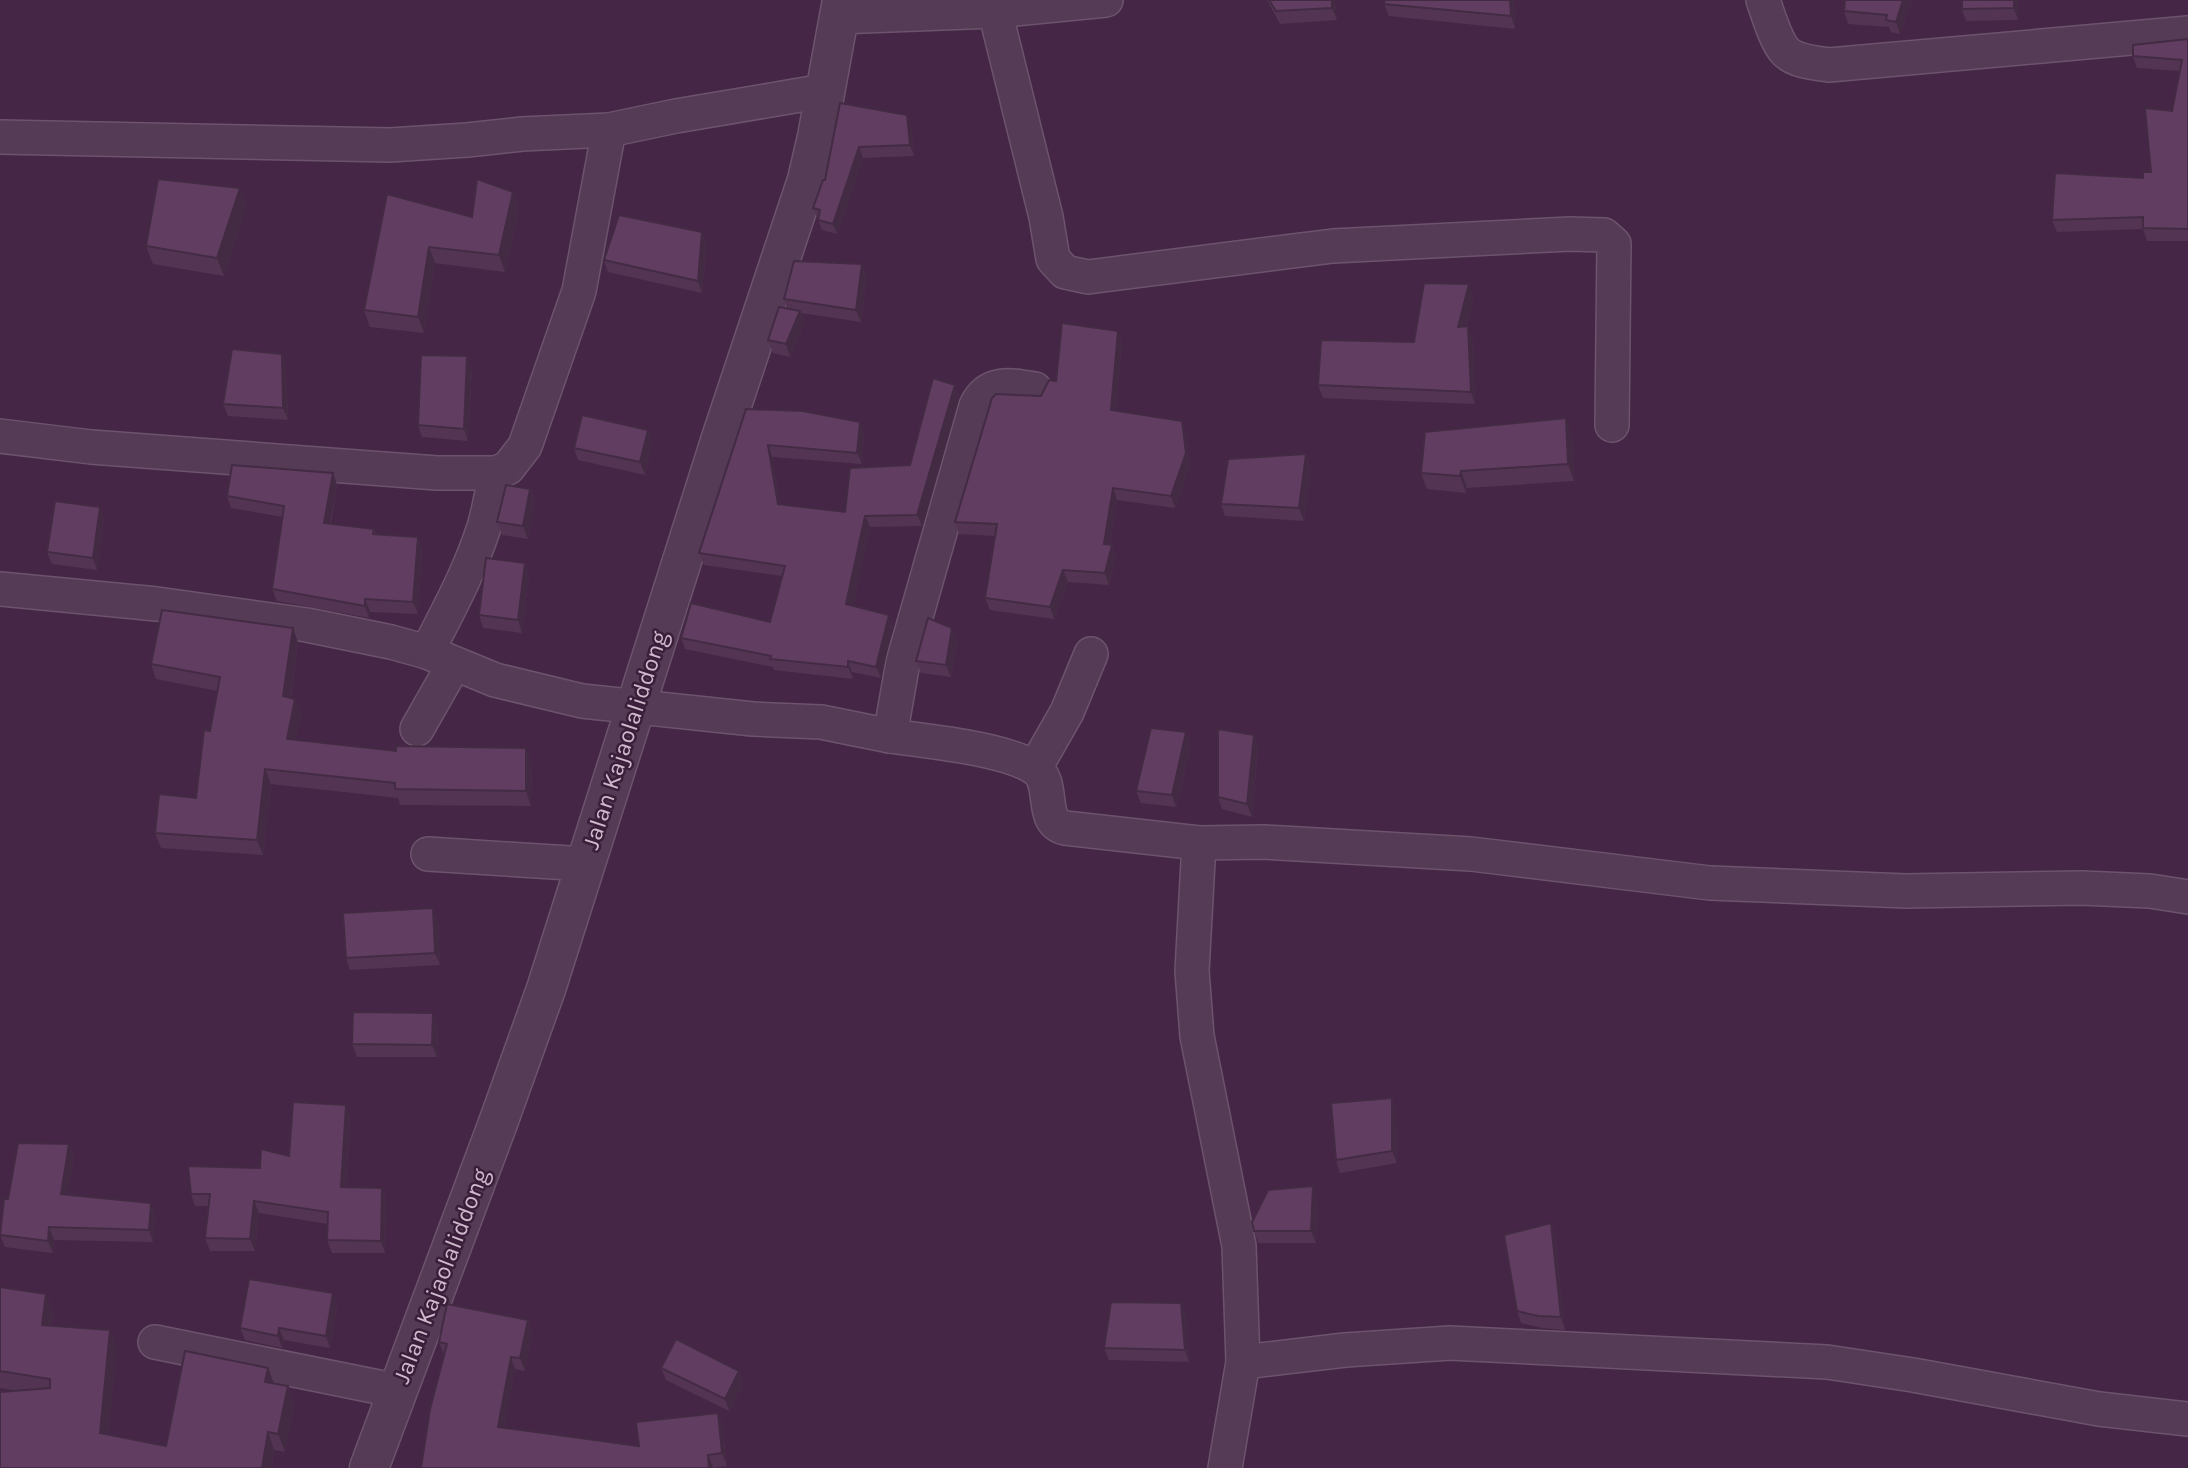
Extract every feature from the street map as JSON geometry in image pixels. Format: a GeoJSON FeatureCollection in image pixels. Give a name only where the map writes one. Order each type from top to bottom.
{"type":"FeatureCollection","features":[{"type":"Feature","properties":{"kind":"street"},"geometry":{"type":"LineString","coordinates":[[840,9],[995,11],[1106,0]]}},
{"type":"Feature","properties":{"kind":"street"},"geometry":{"type":"LineString","coordinates":[[1763,0],[1786,52],[1803,61],[1829,65],[2188,33]]}},
{"type":"Feature","properties":{"kind":"street","name":"Jalan Kajaolaliddong"},"geometry":{"type":"LineString","coordinates":[[369,1468],[545,989],[717,451],[807,180],[840,9]]}},
{"type":"Feature","properties":{"kind":"street"},"geometry":{"type":"LineString","coordinates":[[995,11],[1046,217],[1053,259],[1065,272],[1088,277],[1333,246],[1570,234],[1604,235],[1614,244],[1612,425]]}},
{"type":"Feature","properties":{"kind":"street"},"geometry":{"type":"LineString","coordinates":[[0,137],[390,145],[609,130],[824,91]]}},
{"type":"Feature","properties":{"kind":"street"},"geometry":{"type":"LineString","coordinates":[[0,436],[91,447],[410,471],[496,473],[508,468],[525,446],[579,291],[609,130]]}},
{"type":"Feature","properties":{"kind":"street"},"geometry":{"type":"LineString","coordinates":[[890,736],[903,662],[976,406],[980,398],[994,387],[1003,385],[1035,388]]}},
{"type":"Feature","properties":{"kind":"street"},"geometry":{"type":"LineString","coordinates":[[417,729],[457,594],[485,525],[496,473]]}},
{"type":"Feature","properties":{"kind":"street"},"geometry":{"type":"LineString","coordinates":[[0,591],[158,604],[307,625],[391,642],[495,680],[601,704],[753,719],[821,722],[890,736],[978,749],[1035,768],[1043,777],[1051,818],[1057,826],[1199,844],[1264,842],[1471,854],[1710,883],[1906,891],[2082,888],[2150,891],[2188,897]]}},
{"type":"Feature","properties":{"kind":"street"},"geometry":{"type":"LineString","coordinates":[[1035,768],[1067,712],[1091,654]]}},
{"type":"Feature","properties":{"kind":"street"},"geometry":{"type":"LineString","coordinates":[[1199,844],[1192,971],[1197,1036],[1239,1246],[1243,1362],[1225,1468]]}},
{"type":"Feature","properties":{"kind":"street"},"geometry":{"type":"LineString","coordinates":[[428,854],[585,864]]}},
{"type":"Feature","properties":{"kind":"street"},"geometry":{"type":"LineString","coordinates":[[155,1342],[398,1391]]}},
{"type":"Feature","properties":{"kind":"street"},"geometry":{"type":"LineString","coordinates":[[1243,1362],[1345,1350],[1450,1343],[1827,1362],[2099,1409],[2188,1419]]}},
{"type":"Feature","properties":{"kind":"building"},"geometry":{"type":"Polygon","coordinates":[[[1269,0],[1332,0],[1332,8],[1276,11],[1269,0]]]}},
{"type":"Feature","properties":{"kind":"building"},"geometry":{"type":"Polygon","coordinates":[[[1385,0],[1510,0],[1511,16],[1384,4],[1385,0]]]}},
{"type":"Feature","properties":{"kind":"building"},"geometry":{"type":"Polygon","coordinates":[[[1845,0],[1903,0],[1896,22],[1886,20],[1887,15],[1844,11],[1845,0]]]}},
{"type":"Feature","properties":{"kind":"building"},"geometry":{"type":"Polygon","coordinates":[[[1962,0],[2014,0],[2014,8],[1962,9],[1962,0]]]}},
{"type":"Feature","properties":{"kind":"building"},"geometry":{"type":"Polygon","coordinates":[[[2188,39],[2188,229],[2143,228],[2143,217],[2052,220],[2055,173],[2143,178],[2143,172],[2151,172],[2145,108],[2172,111],[2182,60],[2133,56],[2133,45],[2188,39]]]}},
{"type":"Feature","properties":{"kind":"building"},"geometry":{"type":"Polygon","coordinates":[[[840,103],[907,115],[910,145],[859,147],[833,224],[818,220],[820,210],[813,208],[825,180],[840,103]]]}},
{"type":"Feature","properties":{"kind":"building"},"geometry":{"type":"Polygon","coordinates":[[[158,179],[240,188],[217,258],[146,246],[158,179]]]}},
{"type":"Feature","properties":{"kind":"building"},"geometry":{"type":"Polygon","coordinates":[[[477,179],[513,192],[499,255],[429,247],[418,317],[364,310],[387,194],[472,217],[477,179]]]}},
{"type":"Feature","properties":{"kind":"building"},"geometry":{"type":"Polygon","coordinates":[[[619,215],[702,232],[698,281],[604,260],[619,215]]]}},
{"type":"Feature","properties":{"kind":"building"},"geometry":{"type":"Polygon","coordinates":[[[794,261],[862,264],[856,310],[784,299],[794,261]]]}},
{"type":"Feature","properties":{"kind":"building"},"geometry":{"type":"Polygon","coordinates":[[[1424,283],[1469,284],[1458,327],[1468,326],[1471,392],[1318,385],[1321,340],[1414,342],[1424,283]]]}},
{"type":"Feature","properties":{"kind":"building"},"geometry":{"type":"Polygon","coordinates":[[[779,307],[800,311],[786,344],[768,340],[779,307]]]}},
{"type":"Feature","properties":{"kind":"building"},"geometry":{"type":"Polygon","coordinates":[[[1062,323],[1118,331],[1111,410],[1182,421],[1186,453],[1171,496],[1113,488],[1104,544],[1112,545],[1105,573],[1063,570],[1050,607],[985,598],[997,524],[955,522],[992,398],[996,394],[1041,396],[1049,380],[1056,381],[1062,323]]]}},
{"type":"Feature","properties":{"kind":"building"},"geometry":{"type":"Polygon","coordinates":[[[232,349],[282,354],[283,408],[223,404],[232,349]]]}},
{"type":"Feature","properties":{"kind":"building"},"geometry":{"type":"Polygon","coordinates":[[[421,355],[467,356],[464,429],[418,425],[421,355]]]}},
{"type":"Feature","properties":{"kind":"building"},"geometry":{"type":"Polygon","coordinates":[[[933,378],[955,385],[917,515],[865,516],[846,604],[889,615],[876,667],[848,661],[848,667],[770,659],[771,656],[681,638],[691,603],[770,622],[785,566],[699,553],[746,409],[803,411],[860,422],[857,453],[768,445],[778,504],[845,512],[850,468],[910,465],[933,378]]]}},
{"type":"Feature","properties":{"kind":"building"},"geometry":{"type":"Polygon","coordinates":[[[582,415],[648,430],[640,462],[574,448],[582,415]]]}},
{"type":"Feature","properties":{"kind":"building"},"geometry":{"type":"Polygon","coordinates":[[[1566,418],[1568,464],[1461,471],[1460,476],[1421,473],[1425,432],[1566,418]]]}},
{"type":"Feature","properties":{"kind":"building"},"geometry":{"type":"Polygon","coordinates":[[[1306,454],[1299,508],[1221,504],[1228,459],[1306,454]]]}},
{"type":"Feature","properties":{"kind":"building"},"geometry":{"type":"Polygon","coordinates":[[[232,465],[333,473],[324,523],[374,529],[373,534],[418,537],[413,602],[365,599],[365,606],[272,589],[284,506],[227,496],[232,465]]]}},
{"type":"Feature","properties":{"kind":"building"},"geometry":{"type":"Polygon","coordinates":[[[506,485],[530,489],[523,526],[497,522],[506,485]]]}},
{"type":"Feature","properties":{"kind":"building"},"geometry":{"type":"Polygon","coordinates":[[[55,501],[100,507],[93,558],[47,552],[55,501]]]}},
{"type":"Feature","properties":{"kind":"building"},"geometry":{"type":"Polygon","coordinates":[[[486,558],[525,563],[518,620],[479,615],[486,558]]]}},
{"type":"Feature","properties":{"kind":"building"},"geometry":{"type":"Polygon","coordinates":[[[162,610],[293,628],[283,696],[295,699],[287,739],[396,751],[396,746],[526,748],[526,791],[395,789],[395,783],[265,769],[257,840],[155,833],[159,794],[196,798],[204,730],[210,731],[220,677],[151,664],[162,610]]]}},
{"type":"Feature","properties":{"kind":"building"},"geometry":{"type":"Polygon","coordinates":[[[928,618],[952,628],[946,665],[916,661],[928,618]]]}},
{"type":"Feature","properties":{"kind":"building"},"geometry":{"type":"Polygon","coordinates":[[[1151,728],[1186,732],[1172,795],[1136,791],[1151,728]]]}},
{"type":"Feature","properties":{"kind":"building"},"geometry":{"type":"Polygon","coordinates":[[[1218,729],[1254,735],[1247,804],[1218,797],[1218,729]]]}},
{"type":"Feature","properties":{"kind":"building"},"geometry":{"type":"Polygon","coordinates":[[[433,908],[435,953],[346,958],[343,913],[433,908]]]}},
{"type":"Feature","properties":{"kind":"building"},"geometry":{"type":"Polygon","coordinates":[[[353,1012],[433,1013],[432,1045],[352,1044],[353,1012]]]}},
{"type":"Feature","properties":{"kind":"building"},"geometry":{"type":"Polygon","coordinates":[[[1392,1098],[1392,1151],[1336,1160],[1331,1103],[1392,1098]]]}},
{"type":"Feature","properties":{"kind":"building"},"geometry":{"type":"Polygon","coordinates":[[[293,1102],[346,1105],[341,1187],[382,1188],[381,1241],[327,1240],[328,1212],[254,1201],[250,1239],[205,1238],[210,1194],[191,1194],[188,1166],[260,1168],[261,1149],[289,1156],[293,1102]]]}},
{"type":"Feature","properties":{"kind":"building"},"geometry":{"type":"Polygon","coordinates":[[[18,1143],[69,1144],[61,1194],[151,1203],[149,1230],[49,1227],[48,1241],[0,1235],[4,1199],[8,1199],[18,1143]]]}},
{"type":"Feature","properties":{"kind":"building"},"geometry":{"type":"Polygon","coordinates":[[[1313,1186],[1311,1231],[1254,1231],[1252,1222],[1268,1190],[1313,1186]]]}},
{"type":"Feature","properties":{"kind":"building"},"geometry":{"type":"Polygon","coordinates":[[[1551,1223],[1561,1317],[1538,1316],[1517,1311],[1504,1235],[1551,1223]]]}},
{"type":"Feature","properties":{"kind":"building"},"geometry":{"type":"Polygon","coordinates":[[[249,1279],[333,1293],[326,1336],[279,1328],[278,1336],[240,1328],[249,1279]]]}},
{"type":"Feature","properties":{"kind":"building"},"geometry":{"type":"Polygon","coordinates":[[[0,1287],[46,1294],[42,1325],[110,1330],[100,1433],[166,1446],[185,1351],[268,1368],[265,1382],[288,1386],[278,1434],[268,1432],[262,1468],[0,1468],[0,1392],[50,1388],[50,1379],[0,1371],[0,1287]]]}},
{"type":"Feature","properties":{"kind":"building"},"geometry":{"type":"Polygon","coordinates":[[[1111,1302],[1181,1303],[1185,1350],[1104,1348],[1111,1302]]]}},
{"type":"Feature","properties":{"kind":"building"},"geometry":{"type":"Polygon","coordinates":[[[447,1304],[528,1320],[520,1358],[511,1357],[498,1427],[639,1446],[636,1422],[718,1413],[722,1453],[708,1455],[709,1468],[421,1468],[430,1409],[447,1344],[439,1342],[447,1304]]]}},
{"type":"Feature","properties":{"kind":"building"},"geometry":{"type":"Polygon","coordinates":[[[676,1339],[739,1371],[725,1399],[661,1368],[676,1339]]]}}]}
